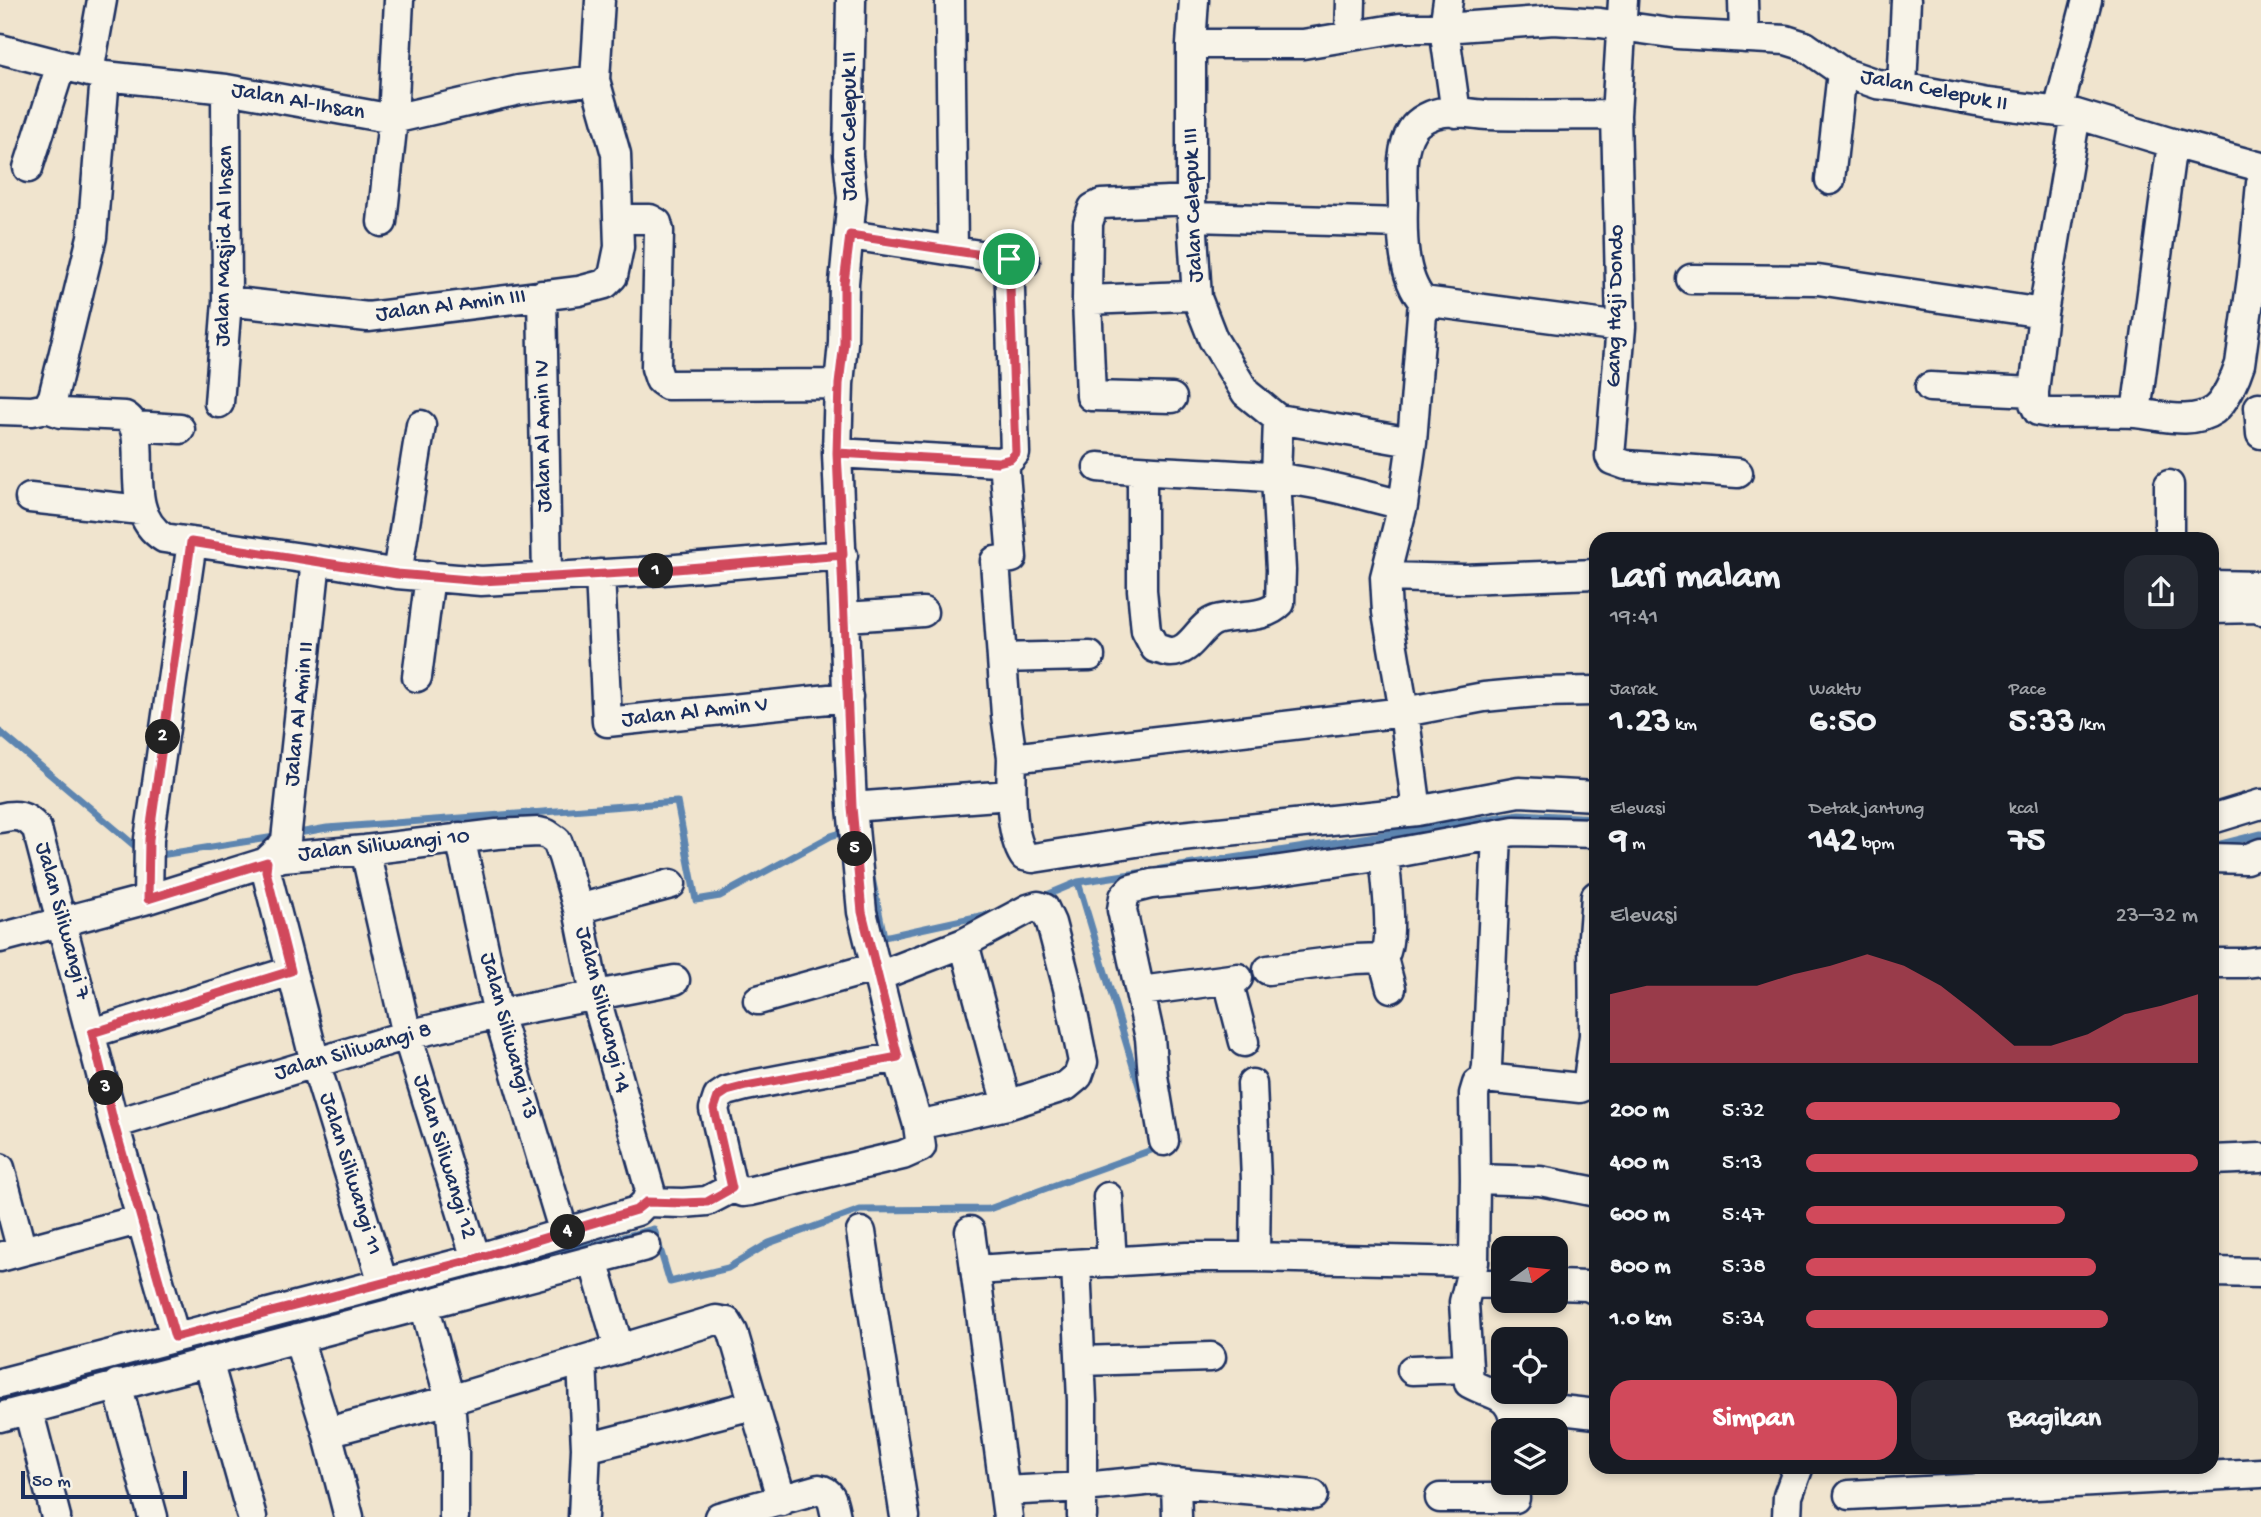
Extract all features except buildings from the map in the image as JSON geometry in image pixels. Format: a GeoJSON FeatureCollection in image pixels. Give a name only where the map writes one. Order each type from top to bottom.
{"type":"FeatureCollection","features":[{"type":"Feature","properties":{"kind":"street"},"geometry":{"type":"LineString","coordinates":[[47,408],[53,397],[92,237],[102,0]]}},
{"type":"Feature","properties":{"kind":"street"},"geometry":{"type":"LineString","coordinates":[[382,222],[393,119],[399,0]]}},
{"type":"Feature","properties":{"kind":"street","name":"Jalan Al Amin III"},"geometry":{"type":"LineString","coordinates":[[227,301],[368,317],[593,288],[605,284],[613,276],[620,247],[616,154],[595,80],[600,0]]}},
{"type":"Feature","properties":{"kind":"street","name":"Jalan Celepuk II"},"geometry":{"type":"LineString","coordinates":[[851,0],[848,155],[852,198],[844,283],[844,343],[839,384],[837,453],[852,811],[862,912],[918,1125]]}},
{"type":"Feature","properties":{"kind":"street"},"geometry":{"type":"LineString","coordinates":[[950,0],[953,251]]}},
{"type":"Feature","properties":{"kind":"street","name":"Jalan Celepuk III"},"geometry":{"type":"LineString","coordinates":[[1194,0],[1191,44],[1192,208],[1197,298],[1213,339],[1246,393],[1278,419],[1412,442]]}},
{"type":"Feature","properties":{"kind":"street"},"geometry":{"type":"LineString","coordinates":[[1350,36],[1351,0]]}},
{"type":"Feature","properties":{"kind":"street"},"geometry":{"type":"LineString","coordinates":[[1448,0],[1444,28],[1456,113]]}},
{"type":"Feature","properties":{"kind":"street"},"geometry":{"type":"LineString","coordinates":[[1743,0],[1744,38]]}},
{"type":"Feature","properties":{"kind":"street"},"geometry":{"type":"LineString","coordinates":[[1902,86],[1906,0]]}},
{"type":"Feature","properties":{"kind":"street"},"geometry":{"type":"LineString","coordinates":[[2087,0],[2067,112],[2043,313],[2034,392],[2034,403],[2038,411],[2136,413],[2172,418],[2201,416],[2216,409],[2236,378],[2257,279],[2261,183]]}},
{"type":"Feature","properties":{"kind":"street","name":"Jalan Celepuk II"},"geometry":{"type":"LineString","coordinates":[[1191,44],[1303,44],[1400,28],[1444,28],[1623,13],[1677,34],[1786,40],[1805,46],[1842,72],[1877,84],[1902,86],[1987,103],[2067,112],[2261,167]]}},
{"type":"Feature","properties":{"kind":"street","name":"Gang Haji Dondo"},"geometry":{"type":"LineString","coordinates":[[1623,13],[1616,115],[1620,327],[1611,459],[1626,465],[1738,473]]}},
{"type":"Feature","properties":{"kind":"street","name":"Jalan Al-Ihsan"},"geometry":{"type":"LineString","coordinates":[[0,49],[97,74],[226,89],[393,119],[519,90],[595,80]]}},
{"type":"Feature","properties":{"kind":"street"},"geometry":{"type":"LineString","coordinates":[[28,168],[61,65]]}},
{"type":"Feature","properties":{"kind":"street"},"geometry":{"type":"LineString","coordinates":[[1830,180],[1842,72]]}},
{"type":"Feature","properties":{"kind":"street","name":"Jalan Masjid Al Ihsan"},"geometry":{"type":"LineString","coordinates":[[219,403],[227,301],[226,89]]}},
{"type":"Feature","properties":{"kind":"street"},"geometry":{"type":"LineString","coordinates":[[1616,115],[1486,115],[1445,112],[1432,115],[1411,131],[1404,158],[1402,223],[1410,277],[1423,301],[1620,327]]}},
{"type":"Feature","properties":{"kind":"street"},"geometry":{"type":"LineString","coordinates":[[2136,413],[2172,143]]}},
{"type":"Feature","properties":{"kind":"street"},"geometry":{"type":"LineString","coordinates":[[1172,398],[1091,396],[1087,300],[1088,223],[1093,208],[1117,202],[1402,223]]}},
{"type":"Feature","properties":{"kind":"street"},"geometry":{"type":"LineString","coordinates":[[618,219],[650,219],[657,223],[656,368],[660,380],[667,386],[839,384]]}},
{"type":"Feature","properties":{"kind":"street"},"geometry":{"type":"LineString","coordinates":[[837,453],[1004,461],[1016,453],[1017,260],[850,235]]}},
{"type":"Feature","properties":{"kind":"street"},"geometry":{"type":"LineString","coordinates":[[1691,279],[1818,280],[2043,313]]}},
{"type":"Feature","properties":{"kind":"street","name":"Jalan Al Amin IV"},"geometry":{"type":"LineString","coordinates":[[542,295],[547,577]]}},
{"type":"Feature","properties":{"kind":"street"},"geometry":{"type":"LineString","coordinates":[[1087,300],[1187,296]]}},
{"type":"Feature","properties":{"kind":"street"},"geometry":{"type":"LineString","coordinates":[[1418,811],[1387,612],[1385,577],[1403,505],[1412,442],[1423,301]]}},
{"type":"Feature","properties":{"kind":"street"},"geometry":{"type":"LineString","coordinates":[[1930,387],[2034,392]]}},
{"type":"Feature","properties":{"kind":"street"},"geometry":{"type":"LineString","coordinates":[[0,410],[32,411],[47,408],[61,412],[125,416],[131,420],[135,426],[141,510],[152,531],[164,538],[397,574],[481,581],[843,555]]}},
{"type":"Feature","properties":{"kind":"street"},"geometry":{"type":"LineString","coordinates":[[1142,472],[1142,590],[1146,631],[1155,648],[1171,652],[1193,642],[1205,626],[1214,621],[1254,615],[1275,608],[1280,603],[1276,478],[1278,419]]}},
{"type":"Feature","properties":{"kind":"street"},"geometry":{"type":"LineString","coordinates":[[397,574],[421,425]]}},
{"type":"Feature","properties":{"kind":"street"},"geometry":{"type":"LineString","coordinates":[[135,426],[180,429]]}},
{"type":"Feature","properties":{"kind":"street"},"geometry":{"type":"LineString","coordinates":[[1004,461],[1012,558],[995,561],[1006,715],[1012,758],[1010,795],[1019,848],[1024,856],[1033,858],[1162,838],[1418,811],[1512,816],[1589,832]]}},
{"type":"Feature","properties":{"kind":"street"},"geometry":{"type":"LineString","coordinates":[[1098,467],[1142,472],[1276,478],[1403,505]]}},
{"type":"Feature","properties":{"kind":"street"},"geometry":{"type":"LineString","coordinates":[[2169,485],[2169,532]]}},
{"type":"Feature","properties":{"kind":"street"},"geometry":{"type":"LineString","coordinates":[[30,499],[141,510]]}},
{"type":"Feature","properties":{"kind":"street"},"geometry":{"type":"LineString","coordinates":[[147,887],[149,839],[191,542]]}},
{"type":"Feature","properties":{"kind":"street","name":"Jalan Al Amin II"},"geometry":{"type":"LineString","coordinates":[[267,862],[281,848],[288,826],[316,560]]}},
{"type":"Feature","properties":{"kind":"street","name":"Jalan Al Amin V"},"geometry":{"type":"LineString","coordinates":[[600,574],[607,722],[848,697]]}},
{"type":"Feature","properties":{"kind":"street"},"geometry":{"type":"LineString","coordinates":[[1385,577],[1464,579],[1589,574]]}},
{"type":"Feature","properties":{"kind":"street"},"geometry":{"type":"LineString","coordinates":[[417,677],[430,576]]}},
{"type":"Feature","properties":{"kind":"street"},"geometry":{"type":"LineString","coordinates":[[2219,585],[2261,586]]}},
{"type":"Feature","properties":{"kind":"street"},"geometry":{"type":"LineString","coordinates":[[2219,607],[2261,610]]}},
{"type":"Feature","properties":{"kind":"street"},"geometry":{"type":"LineString","coordinates":[[845,617],[923,612]]}},
{"type":"Feature","properties":{"kind":"street"},"geometry":{"type":"LineString","coordinates":[[1002,658],[1090,656]]}},
{"type":"Feature","properties":{"kind":"street"},"geometry":{"type":"LineString","coordinates":[[1012,758],[1404,712],[1484,697],[1589,691]]}},
{"type":"Feature","properties":{"kind":"street"},"geometry":{"type":"LineString","coordinates":[[852,811],[1010,795]]}},
{"type":"Feature","properties":{"kind":"street"},"geometry":{"type":"LineString","coordinates":[[1164,1141],[1153,1076],[1150,1038],[1122,910],[1124,897],[1131,889],[1152,884],[1259,873],[1384,855],[1512,816],[1589,798]]}},
{"type":"Feature","properties":{"kind":"street"},"geometry":{"type":"LineString","coordinates":[[2219,857],[2251,855],[2227,819],[2261,804]]}},
{"type":"Feature","properties":{"kind":"street","name":"Jalan Siliwangi 7"},"geometry":{"type":"LineString","coordinates":[[0,818],[11,815],[25,817],[37,828],[114,1124],[175,1337]]}},
{"type":"Feature","properties":{"kind":"street"},"geometry":{"type":"LineString","coordinates":[[1485,1078],[1512,816]]}},
{"type":"Feature","properties":{"kind":"street","name":"Jalan Siliwangi 10"},"geometry":{"type":"LineString","coordinates":[[0,939],[61,923],[147,887],[283,857],[365,850],[460,837],[521,832],[548,834]]}},
{"type":"Feature","properties":{"kind":"street","name":"Jalan Siliwangi 14"},"geometry":{"type":"LineString","coordinates":[[548,834],[557,841],[578,908],[595,995],[648,1196]]}},
{"type":"Feature","properties":{"kind":"street","name":"Jalan Siliwangi 13"},"geometry":{"type":"LineString","coordinates":[[460,837],[498,1014],[564,1233]]}},
{"type":"Feature","properties":{"kind":"street","name":"Jalan Siliwangi 12"},"geometry":{"type":"LineString","coordinates":[[365,850],[407,1035],[475,1259]]}},
{"type":"Feature","properties":{"kind":"street"},"geometry":{"type":"LineString","coordinates":[[1268,970],[1383,958],[1388,952],[1390,937],[1384,855]]}},
{"type":"Feature","properties":{"kind":"street","name":"Jalan Siliwangi 11"},"geometry":{"type":"LineString","coordinates":[[267,862],[266,871],[315,1062],[383,1283]]}},
{"type":"Feature","properties":{"kind":"street"},"geometry":{"type":"LineString","coordinates":[[578,908],[671,884]]}},
{"type":"Feature","properties":{"kind":"street"},"geometry":{"type":"LineString","coordinates":[[0,1383],[475,1259],[636,1210],[648,1196],[683,1203],[707,1202],[732,1188],[743,1192],[751,1191],[903,1155],[921,1147],[918,1125],[1007,1105],[1066,1086],[1078,1076],[1083,1062],[1051,923],[1044,908],[1038,906],[964,943],[878,972],[758,1000]]}},
{"type":"Feature","properties":{"kind":"street"},"geometry":{"type":"LineString","coordinates":[[964,943],[1007,1105]]}},
{"type":"Feature","properties":{"kind":"street"},"geometry":{"type":"LineString","coordinates":[[1383,958],[1391,988]]}},
{"type":"Feature","properties":{"kind":"street"},"geometry":{"type":"LineString","coordinates":[[2219,963],[2261,961]]}},
{"type":"Feature","properties":{"kind":"street"},"geometry":{"type":"LineString","coordinates":[[92,1033],[291,971]]}},
{"type":"Feature","properties":{"kind":"street"},"geometry":{"type":"LineString","coordinates":[[1141,991],[1233,979],[1244,1042]]}},
{"type":"Feature","properties":{"kind":"street","name":"Jalan Siliwangi 8"},"geometry":{"type":"LineString","coordinates":[[114,1124],[407,1035],[498,1014],[675,980]]}},
{"type":"Feature","properties":{"kind":"street"},"geometry":{"type":"LineString","coordinates":[[732,1188],[714,1109],[718,1097],[727,1091],[746,1086],[898,1057]]}},
{"type":"Feature","properties":{"kind":"street"},"geometry":{"type":"LineString","coordinates":[[1589,1074],[1585,1086],[1580,1088],[1485,1078],[1477,1084],[1474,1094],[1475,1179],[1471,1272],[1464,1302],[1469,1383],[1498,1394],[1513,1417],[1589,1414]]}},
{"type":"Feature","properties":{"kind":"street"},"geometry":{"type":"LineString","coordinates":[[1252,1084],[1256,1180],[1255,1257]]}},
{"type":"Feature","properties":{"kind":"street"},"geometry":{"type":"LineString","coordinates":[[2219,1160],[2261,1158]]}},
{"type":"Feature","properties":{"kind":"street"},"geometry":{"type":"LineString","coordinates":[[0,1168],[11,1254],[142,1219]]}},
{"type":"Feature","properties":{"kind":"street"},"geometry":{"type":"LineString","coordinates":[[1475,1179],[1540,1181],[1589,1191]]}},
{"type":"Feature","properties":{"kind":"street"},"geometry":{"type":"LineString","coordinates":[[1108,1197],[1112,1262]]}},
{"type":"Feature","properties":{"kind":"street"},"geometry":{"type":"LineString","coordinates":[[970,1231],[1007,1504],[1084,1487],[1155,1480],[1313,1495]]}},
{"type":"Feature","properties":{"kind":"street"},"geometry":{"type":"LineString","coordinates":[[861,1232],[905,1517]]}},
{"type":"Feature","properties":{"kind":"street"},"geometry":{"type":"LineString","coordinates":[[0,1416],[646,1246]]}},
{"type":"Feature","properties":{"kind":"street"},"geometry":{"type":"LineString","coordinates":[[975,1269],[1187,1257],[1255,1257],[1471,1272],[1491,1280]]}},
{"type":"Feature","properties":{"kind":"street"},"geometry":{"type":"LineString","coordinates":[[593,1260],[619,1348]]}},
{"type":"Feature","properties":{"kind":"street"},"geometry":{"type":"LineString","coordinates":[[1076,1264],[1084,1487],[1082,1517]]}},
{"type":"Feature","properties":{"kind":"street"},"geometry":{"type":"LineString","coordinates":[[2219,1272],[2261,1273]]}},
{"type":"Feature","properties":{"kind":"street"},"geometry":{"type":"LineString","coordinates":[[1568,1285],[1589,1287]]}},
{"type":"Feature","properties":{"kind":"street"},"geometry":{"type":"LineString","coordinates":[[424,1304],[450,1400],[454,1452],[454,1517]]}},
{"type":"Feature","properties":{"kind":"street"},"geometry":{"type":"LineString","coordinates":[[327,1432],[450,1400],[716,1320],[727,1322],[733,1332],[782,1501]]}},
{"type":"Feature","properties":{"kind":"street"},"geometry":{"type":"LineString","coordinates":[[298,1338],[327,1432],[348,1517]]}},
{"type":"Feature","properties":{"kind":"street"},"geometry":{"type":"LineString","coordinates":[[1081,1361],[1211,1357]]}},
{"type":"Feature","properties":{"kind":"street"},"geometry":{"type":"LineString","coordinates":[[208,1361],[252,1517]]}},
{"type":"Feature","properties":{"kind":"street"},"geometry":{"type":"LineString","coordinates":[[582,1361],[586,1448],[583,1517]]}},
{"type":"Feature","properties":{"kind":"street"},"geometry":{"type":"LineString","coordinates":[[1412,1370],[1466,1368]]}},
{"type":"Feature","properties":{"kind":"street"},"geometry":{"type":"LineString","coordinates":[[117,1384],[153,1517]]}},
{"type":"Feature","properties":{"kind":"street"},"geometry":{"type":"LineString","coordinates":[[586,1448],[753,1405]]}},
{"type":"Feature","properties":{"kind":"street"},"geometry":{"type":"LineString","coordinates":[[29,1409],[56,1517]]}},
{"type":"Feature","properties":{"kind":"street"},"geometry":{"type":"LineString","coordinates":[[2219,1474],[2261,1473]]}},
{"type":"Feature","properties":{"kind":"street"},"geometry":{"type":"LineString","coordinates":[[1787,1517],[1788,1496],[1796,1474]]}},
{"type":"Feature","properties":{"kind":"street"},"geometry":{"type":"LineString","coordinates":[[1849,1495],[2008,1477],[2198,1474]]}},
{"type":"Feature","properties":{"kind":"street"},"geometry":{"type":"LineString","coordinates":[[1175,1483],[1177,1517]]}},
{"type":"Feature","properties":{"kind":"street"},"geometry":{"type":"LineString","coordinates":[[719,1517],[819,1489],[830,1494],[836,1517]]}},
{"type":"Feature","properties":{"kind":"street"},"geometry":{"type":"LineString","coordinates":[[1440,1498],[1515,1499]]}},
{"type":"Feature","properties":{"kind":"waterway"},"geometry":{"type":"LineString","coordinates":[[0,732],[141,851]]}},
{"type":"Feature","properties":{"kind":"waterway"},"geometry":{"type":"LineString","coordinates":[[293,834],[327,828],[677,802],[696,900],[720,896],[831,836],[847,831]]}},
{"type":"Feature","properties":{"kind":"waterway"},"geometry":{"type":"LineString","coordinates":[[1161,869],[1519,814],[1589,818]]}},
{"type":"Feature","properties":{"kind":"waterway"},"geometry":{"type":"LineString","coordinates":[[2219,844],[2261,834]]}},
{"type":"Feature","properties":{"kind":"waterway"},"geometry":{"type":"LineString","coordinates":[[154,856],[281,836]]}},
{"type":"Feature","properties":{"kind":"waterway"},"geometry":{"type":"LineString","coordinates":[[1042,897],[1078,882],[1145,872]]}},
{"type":"Feature","properties":{"kind":"waterway"},"geometry":{"type":"LineString","coordinates":[[872,878],[884,937],[994,913]]}},
{"type":"Feature","properties":{"kind":"waterway"},"geometry":{"type":"LineString","coordinates":[[1078,882],[1145,1106]]}},
{"type":"Feature","properties":{"kind":"waterway"},"geometry":{"type":"LineString","coordinates":[[0,1400],[654,1229],[670,1282],[728,1268],[769,1243],[860,1210],[989,1209],[1157,1148],[1156,1145]]}},
{"type":"Feature","properties":{"kind":"route"},"geometry":{"type":"LineString","coordinates":[[1009,259],[850,235],[844,283],[844,343],[839,384],[837,453],[843,555],[852,807],[862,912],[898,1057],[746,1086],[727,1091],[718,1097],[714,1109],[732,1188],[707,1202],[646,1202],[636,1210],[475,1259],[175,1337],[114,1124],[92,1033],[291,971],[266,871],[267,862],[148,899],[149,839],[191,542],[397,574],[481,581],[640,572],[843,555],[837,453],[998,462],[1010,459],[1016,453],[1009,259]]}}]}
